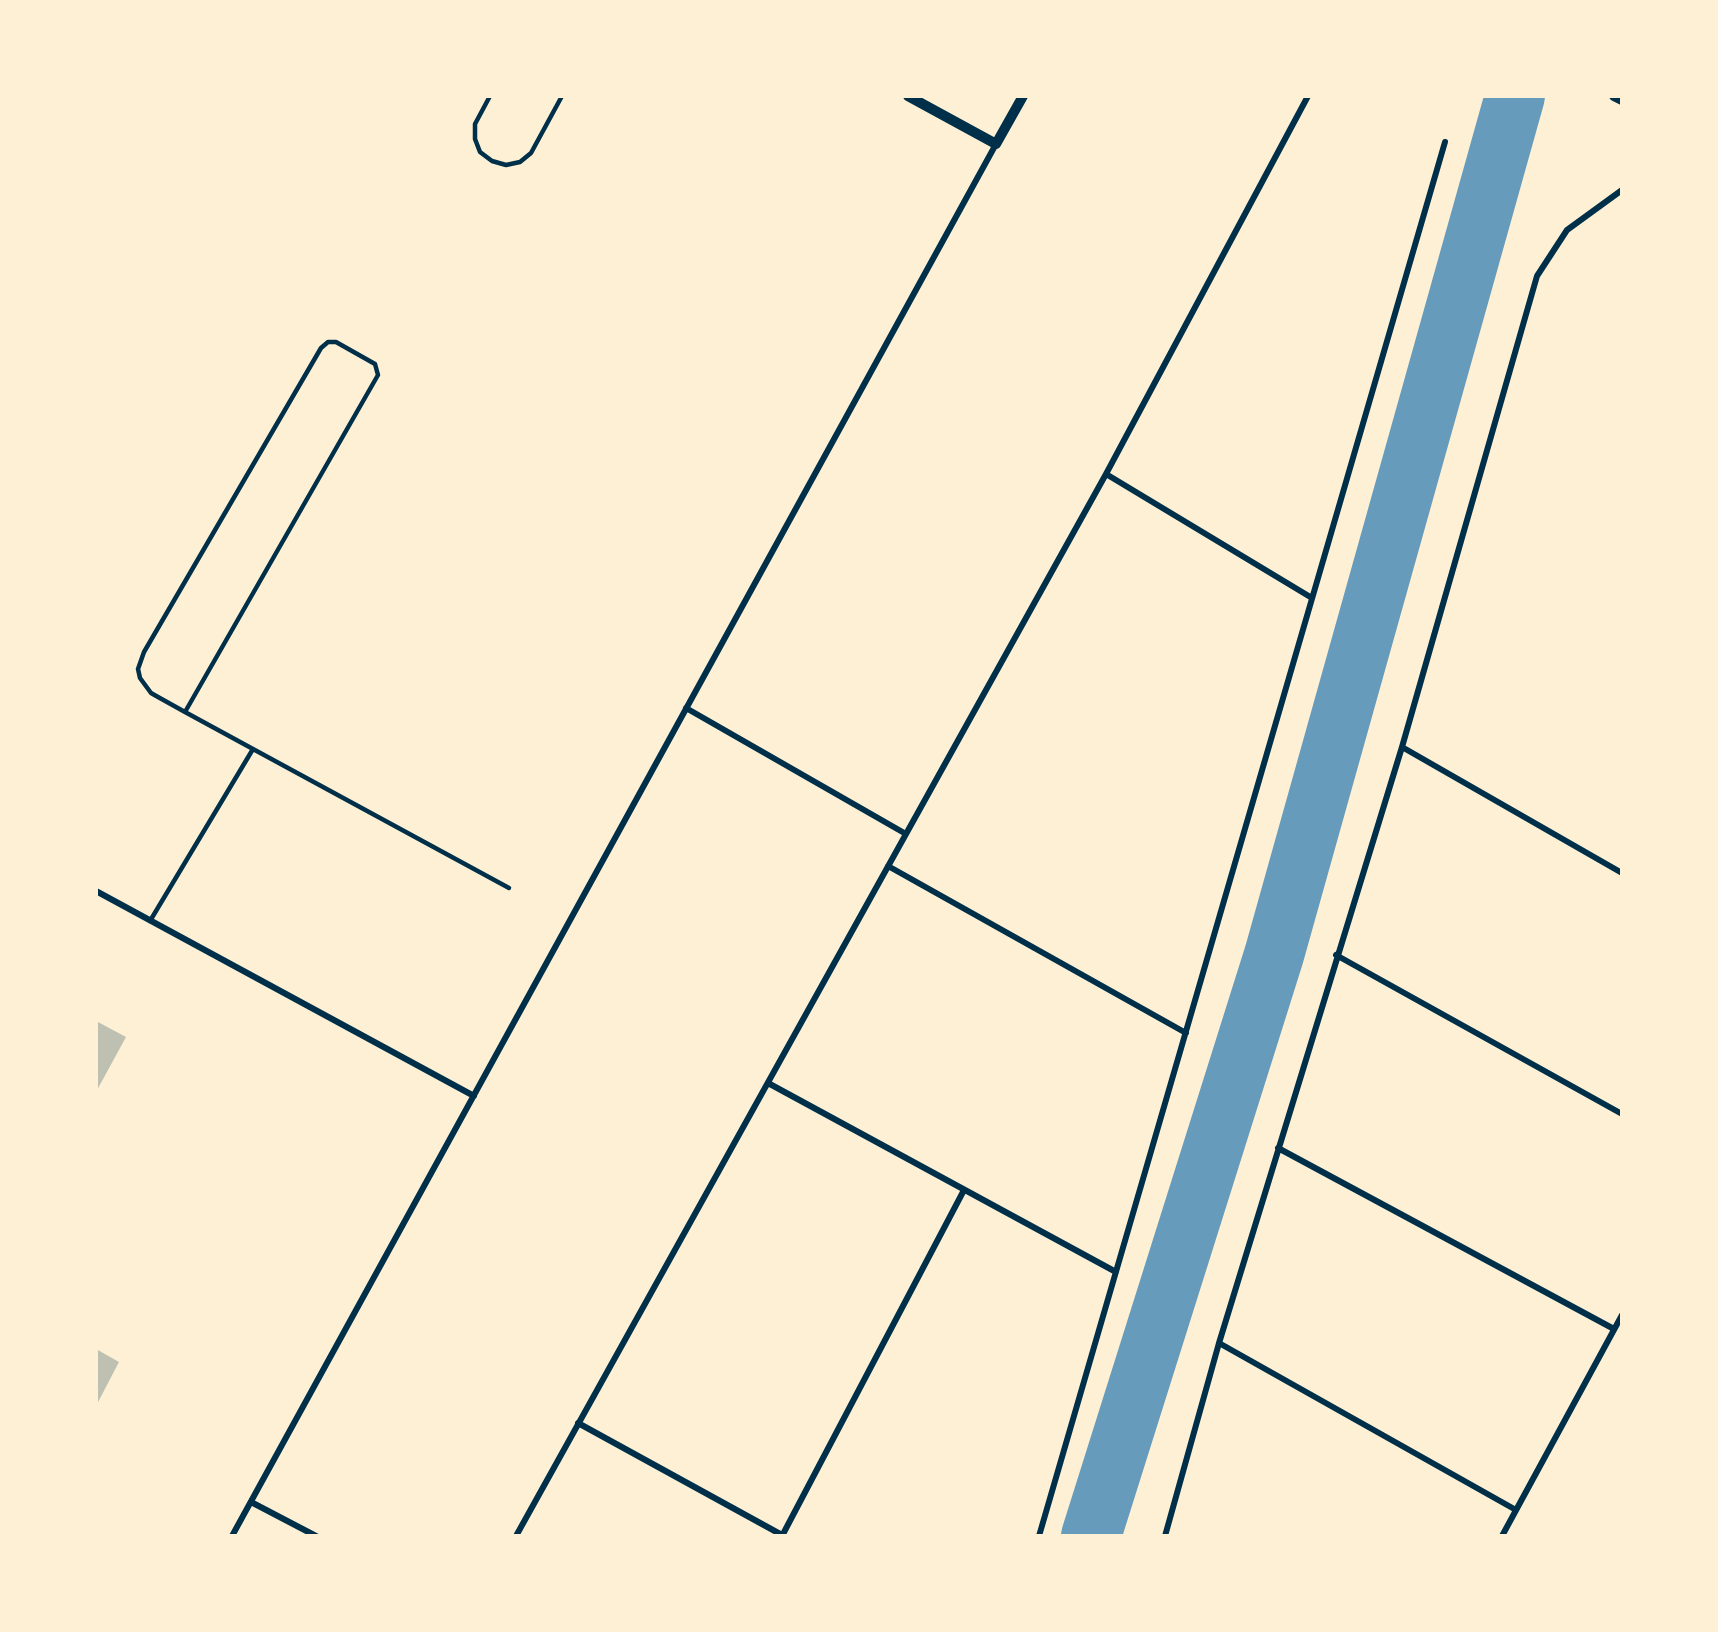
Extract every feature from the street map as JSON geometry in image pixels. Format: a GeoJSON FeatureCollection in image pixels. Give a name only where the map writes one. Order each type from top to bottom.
{"type":"FeatureCollection","features":[{"type":"Feature","properties":{"kind":"street"},"geometry":{"type":"LineString","coordinates":[[908,96],[996,144]]}},
{"type":"Feature","properties":{"kind":"street"},"geometry":{"type":"LineString","coordinates":[[232,1536],[1023,96]]}},
{"type":"Feature","properties":{"kind":"street"},"geometry":{"type":"LineString","coordinates":[[516,1536],[1106,474],[1308,96]]}},
{"type":"Feature","properties":{"kind":"street"},"geometry":{"type":"LineString","coordinates":[[1614,96],[1622,100]]}},
{"type":"Feature","properties":{"kind":"street"},"geometry":{"type":"LineString","coordinates":[[1040,1536],[1445,142]]}},
{"type":"Feature","properties":{"kind":"street"},"geometry":{"type":"LineString","coordinates":[[1165,1536],[1219,1343],[1336,955],[1402,747],[1537,276],[1567,230],[1622,190]]}},
{"type":"Feature","properties":{"kind":"street"},"geometry":{"type":"LineString","coordinates":[[1106,474],[1312,598]]}},
{"type":"Feature","properties":{"kind":"street"},"geometry":{"type":"LineString","coordinates":[[686,708],[906,834]]}},
{"type":"Feature","properties":{"kind":"street"},"geometry":{"type":"LineString","coordinates":[[1402,747],[1622,873]]}},
{"type":"Feature","properties":{"kind":"street"},"geometry":{"type":"LineString","coordinates":[[888,866],[1186,1034]]}},
{"type":"Feature","properties":{"kind":"street"},"geometry":{"type":"LineString","coordinates":[[96,891],[474,1096]]}},
{"type":"Feature","properties":{"kind":"street"},"geometry":{"type":"LineString","coordinates":[[1336,955],[1622,1114]]}},
{"type":"Feature","properties":{"kind":"street"},"geometry":{"type":"LineString","coordinates":[[768,1083],[1116,1272]]}},
{"type":"Feature","properties":{"kind":"street"},"geometry":{"type":"LineString","coordinates":[[1278,1148],[1614,1329]]}},
{"type":"Feature","properties":{"kind":"street"},"geometry":{"type":"LineString","coordinates":[[578,1423],[782,1535],[964,1190]]}},
{"type":"Feature","properties":{"kind":"street"},"geometry":{"type":"LineString","coordinates":[[1502,1536],[1622,1315]]}},
{"type":"Feature","properties":{"kind":"street"},"geometry":{"type":"LineString","coordinates":[[1219,1343],[1516,1510]]}},
{"type":"Feature","properties":{"kind":"street"},"geometry":{"type":"LineString","coordinates":[[251,1502],[316,1536]]}},
{"type":"Feature","properties":{"kind":"lane"},"geometry":{"type":"LineString","coordinates":[[490,96],[475,124],[475,139],[480,152],[492,161],[506,165],[520,162],[531,153],[562,96]]}},
{"type":"Feature","properties":{"kind":"lane"},"geometry":{"type":"LineString","coordinates":[[185,712],[378,375],[375,364],[336,342],[328,342],[321,348],[140,660],[138,669],[144,686],[150,693],[509,888]]}},
{"type":"Feature","properties":{"kind":"lane"},"geometry":{"type":"LineString","coordinates":[[150,921],[253,749]]}},
{"type":"Feature","properties":{"kind":"building"},"geometry":{"type":"Polygon","coordinates":[[[96,1021],[126,1037],[96,1092],[96,1021]]]}},
{"type":"Feature","properties":{"kind":"building"},"geometry":{"type":"Polygon","coordinates":[[[96,1349],[119,1362],[96,1406],[96,1349]]]}},
{"type":"Feature","properties":{"kind":"waterway"},"geometry":{"type":"LineString","coordinates":[[1091,1536],[1274,955],[1515,96]]}}]}
